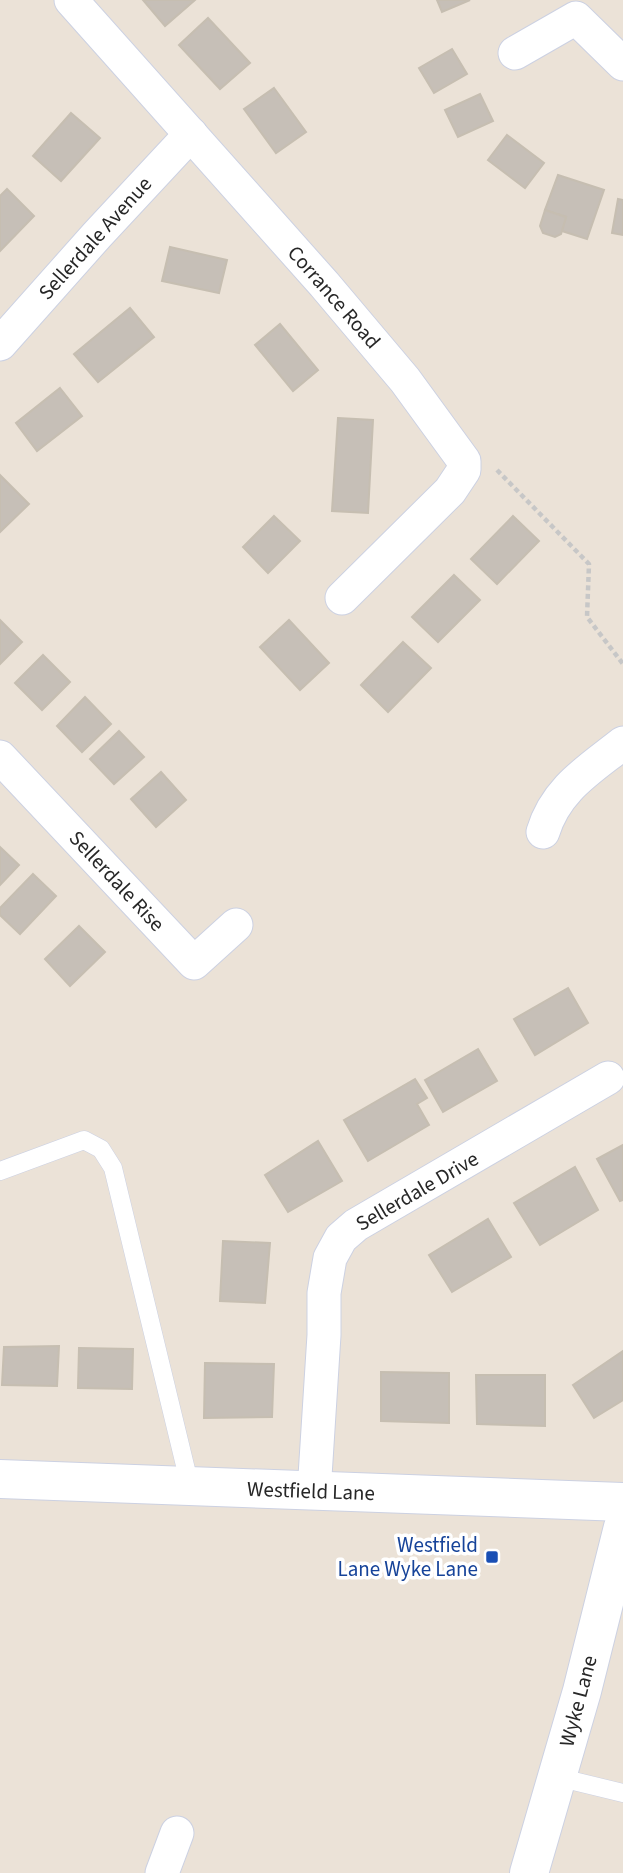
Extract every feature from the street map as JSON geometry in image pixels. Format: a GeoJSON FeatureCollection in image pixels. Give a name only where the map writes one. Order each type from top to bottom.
{"type":"FeatureCollection","features":[{"type":"Feature","properties":{"kind":"main road","name":"Westfield Lane"},"geometry":{"type":"LineString","coordinates":[[0,1479],[623,1502]]}},
{"type":"Feature","properties":{"kind":"main road","name":"Wyke Lane"},"geometry":{"type":"LineString","coordinates":[[529,1873],[582,1691],[623,1527]]}},
{"type":"Feature","properties":{"kind":"street","name":"Corrance Road"},"geometry":{"type":"LineString","coordinates":[[71,0],[324,284],[405,380],[464,461]]}},
{"type":"Feature","properties":{"kind":"street"},"geometry":{"type":"LineString","coordinates":[[515,53],[576,18],[623,64]]}},
{"type":"Feature","properties":{"kind":"street","name":"Sellerdale Avenue"},"geometry":{"type":"LineString","coordinates":[[0,344],[191,134]]}},
{"type":"Feature","properties":{"kind":"street"},"geometry":{"type":"LineString","coordinates":[[342,598],[450,491],[464,470],[464,461]]}},
{"type":"Feature","properties":{"kind":"street"},"geometry":{"type":"LineString","coordinates":[[543,832],[548,816],[565,789],[623,743]]}},
{"type":"Feature","properties":{"kind":"street","name":"Sellerdale Rise"},"geometry":{"type":"LineString","coordinates":[[0,757],[194,963],[236,925]]}},
{"type":"Feature","properties":{"kind":"street","name":"Sellerdale Drive"},"geometry":{"type":"LineString","coordinates":[[314,1492],[324,1335],[324,1293],[330,1258],[341,1238],[356,1225],[608,1078]]}},
{"type":"Feature","properties":{"kind":"street"},"geometry":{"type":"LineString","coordinates":[[162,1873],[177,1833]]}},
{"type":"Feature","properties":{"kind":"lane"},"geometry":{"type":"LineString","coordinates":[[0,1171],[84,1140],[101,1149],[113,1168],[190,1486]]}},
{"type":"Feature","properties":{"kind":"lane"},"geometry":{"type":"LineString","coordinates":[[557,1777],[623,1793]]}},
{"type":"Feature","properties":{"kind":"path"},"geometry":{"type":"LineString","coordinates":[[464,461],[493,466],[589,564],[587,617],[623,664]]}},
{"type":"Feature","properties":{"kind":"building"},"geometry":{"type":"Polygon","coordinates":[[[143,0],[195,0],[165,26],[143,0]]]}},
{"type":"Feature","properties":{"kind":"building"},"geometry":{"type":"Polygon","coordinates":[[[437,0],[470,0],[442,12],[437,0]]]}},
{"type":"Feature","properties":{"kind":"building"},"geometry":{"type":"Polygon","coordinates":[[[208,18],[250,63],[220,89],[179,45],[208,18]]]}},
{"type":"Feature","properties":{"kind":"building"},"geometry":{"type":"Polygon","coordinates":[[[452,49],[467,74],[434,93],[419,68],[452,49]]]}},
{"type":"Feature","properties":{"kind":"building"},"geometry":{"type":"Polygon","coordinates":[[[274,88],[306,132],[276,153],[244,109],[274,88]]]}},
{"type":"Feature","properties":{"kind":"building"},"geometry":{"type":"Polygon","coordinates":[[[480,94],[493,121],[458,137],[445,110],[480,94]]]}},
{"type":"Feature","properties":{"kind":"building"},"geometry":{"type":"Polygon","coordinates":[[[71,113],[100,138],[61,181],[33,156],[71,113]]]}},
{"type":"Feature","properties":{"kind":"building"},"geometry":{"type":"Polygon","coordinates":[[[507,135],[544,163],[525,188],[488,160],[507,135]]]}},
{"type":"Feature","properties":{"kind":"building"},"geometry":{"type":"Polygon","coordinates":[[[558,175],[604,190],[587,239],[562,231],[566,217],[545,210],[558,175]]]}},
{"type":"Feature","properties":{"kind":"building"},"geometry":{"type":"Polygon","coordinates":[[[7,189],[34,216],[0,251],[0,196],[7,189]]]}},
{"type":"Feature","properties":{"kind":"building"},"geometry":{"type":"Polygon","coordinates":[[[618,199],[623,200],[623,235],[612,233],[618,199]]]}},
{"type":"Feature","properties":{"kind":"building"},"geometry":{"type":"Polygon","coordinates":[[[545,210],[566,217],[561,234],[555,237],[543,233],[540,226],[545,210]]]}},
{"type":"Feature","properties":{"kind":"building"},"geometry":{"type":"Polygon","coordinates":[[[170,247],[227,260],[219,293],[162,281],[170,247]]]}},
{"type":"Feature","properties":{"kind":"building"},"geometry":{"type":"Polygon","coordinates":[[[130,308],[154,337],[98,382],[74,354],[130,308]]]}},
{"type":"Feature","properties":{"kind":"building"},"geometry":{"type":"Polygon","coordinates":[[[280,324],[318,370],[293,391],[255,345],[280,324]]]}},
{"type":"Feature","properties":{"kind":"building"},"geometry":{"type":"Polygon","coordinates":[[[60,388],[82,416],[37,451],[16,423],[60,388]]]}},
{"type":"Feature","properties":{"kind":"building"},"geometry":{"type":"Polygon","coordinates":[[[338,418],[373,420],[368,513],[332,511],[338,418]]]}},
{"type":"Feature","properties":{"kind":"building"},"geometry":{"type":"Polygon","coordinates":[[[0,475],[29,504],[0,532],[0,475]]]}},
{"type":"Feature","properties":{"kind":"building"},"geometry":{"type":"Polygon","coordinates":[[[274,516],[300,541],[268,573],[243,547],[274,516]]]}},
{"type":"Feature","properties":{"kind":"building"},"geometry":{"type":"Polygon","coordinates":[[[513,516],[539,541],[497,584],[471,559],[513,516]]]}},
{"type":"Feature","properties":{"kind":"building"},"geometry":{"type":"Polygon","coordinates":[[[454,575],[480,600],[438,642],[412,617],[454,575]]]}},
{"type":"Feature","properties":{"kind":"building"},"geometry":{"type":"Polygon","coordinates":[[[0,620],[22,642],[0,664],[0,620]]]}},
{"type":"Feature","properties":{"kind":"building"},"geometry":{"type":"Polygon","coordinates":[[[289,620],[329,663],[300,690],[260,647],[289,620]]]}},
{"type":"Feature","properties":{"kind":"building"},"geometry":{"type":"Polygon","coordinates":[[[403,642],[431,668],[388,712],[361,685],[403,642]]]}},
{"type":"Feature","properties":{"kind":"building"},"geometry":{"type":"Polygon","coordinates":[[[43,655],[70,682],[42,710],[15,683],[43,655]]]}},
{"type":"Feature","properties":{"kind":"building"},"geometry":{"type":"Polygon","coordinates":[[[85,697],[111,724],[82,752],[57,726],[85,697]]]}},
{"type":"Feature","properties":{"kind":"building"},"geometry":{"type":"Polygon","coordinates":[[[119,731],[144,757],[114,784],[90,759],[119,731]]]}},
{"type":"Feature","properties":{"kind":"building"},"geometry":{"type":"Polygon","coordinates":[[[161,772],[186,800],[156,827],[131,799],[161,772]]]}},
{"type":"Feature","properties":{"kind":"building"},"geometry":{"type":"Polygon","coordinates":[[[0,847],[19,865],[0,885],[0,847]]]}},
{"type":"Feature","properties":{"kind":"building"},"geometry":{"type":"Polygon","coordinates":[[[33,874],[56,896],[20,934],[0,915],[0,908],[33,874]]]}},
{"type":"Feature","properties":{"kind":"building"},"geometry":{"type":"Polygon","coordinates":[[[79,926],[105,952],[70,986],[45,959],[79,926]]]}},
{"type":"Feature","properties":{"kind":"building"},"geometry":{"type":"Polygon","coordinates":[[[568,988],[588,1023],[535,1055],[514,1019],[568,988]]]}},
{"type":"Feature","properties":{"kind":"building"},"geometry":{"type":"Polygon","coordinates":[[[478,1049],[497,1081],[443,1112],[425,1080],[478,1049]]]}},
{"type":"Feature","properties":{"kind":"building"},"geometry":{"type":"Polygon","coordinates":[[[415,1079],[427,1098],[417,1104],[429,1125],[368,1161],[344,1120],[415,1079]]]}},
{"type":"Feature","properties":{"kind":"building"},"geometry":{"type":"Polygon","coordinates":[[[318,1141],[342,1181],[288,1212],[265,1175],[318,1141]]]}},
{"type":"Feature","properties":{"kind":"building"},"geometry":{"type":"Polygon","coordinates":[[[623,1145],[623,1200],[620,1201],[597,1159],[623,1145]]]}},
{"type":"Feature","properties":{"kind":"building"},"geometry":{"type":"Polygon","coordinates":[[[575,1167],[598,1210],[540,1245],[514,1203],[575,1167]]]}},
{"type":"Feature","properties":{"kind":"building"},"geometry":{"type":"Polygon","coordinates":[[[488,1219],[511,1257],[452,1292],[429,1255],[488,1219]]]}},
{"type":"Feature","properties":{"kind":"building"},"geometry":{"type":"Polygon","coordinates":[[[223,1241],[270,1243],[265,1303],[220,1301],[223,1241]]]}},
{"type":"Feature","properties":{"kind":"building"},"geometry":{"type":"Polygon","coordinates":[[[59,1346],[57,1386],[2,1385],[4,1347],[59,1346]]]}},
{"type":"Feature","properties":{"kind":"building"},"geometry":{"type":"Polygon","coordinates":[[[79,1348],[133,1349],[132,1389],[78,1388],[79,1348]]]}},
{"type":"Feature","properties":{"kind":"building"},"geometry":{"type":"Polygon","coordinates":[[[623,1351],[623,1400],[594,1418],[573,1385],[623,1351]]]}},
{"type":"Feature","properties":{"kind":"building"},"geometry":{"type":"Polygon","coordinates":[[[205,1363],[274,1364],[272,1417],[204,1418],[205,1363]]]}},
{"type":"Feature","properties":{"kind":"building"},"geometry":{"type":"Polygon","coordinates":[[[381,1372],[449,1373],[449,1423],[381,1421],[381,1372]]]}},
{"type":"Feature","properties":{"kind":"building"},"geometry":{"type":"Polygon","coordinates":[[[476,1375],[545,1375],[545,1426],[477,1424],[476,1375]]]}},
{"type":"Feature","properties":{"kind":"place","name":"Westfield Lane Wyke Lane"},"geometry":{"type":"Point","coordinates":[492,1557]}}]}
